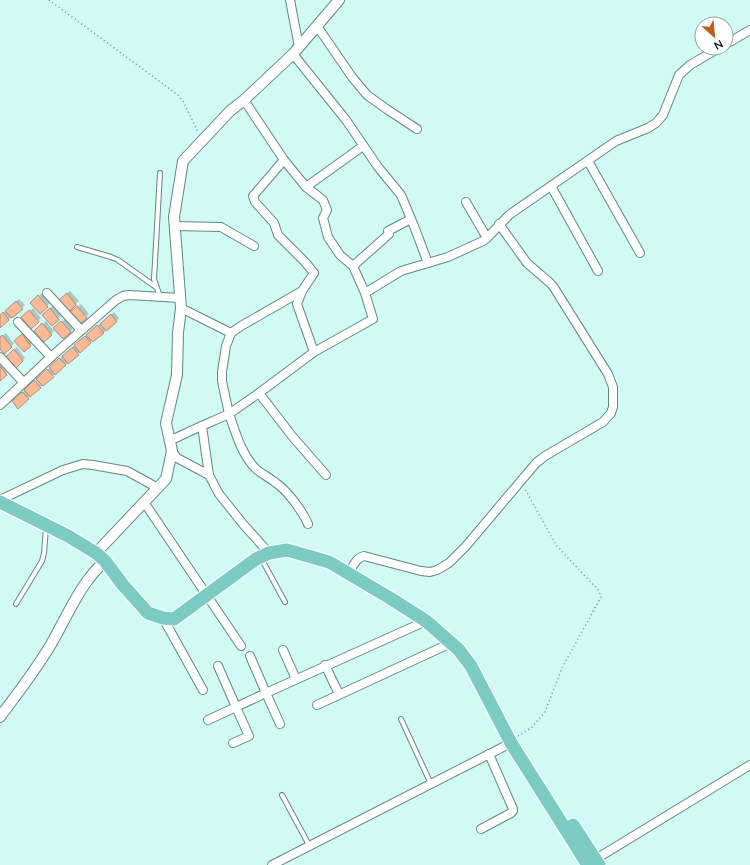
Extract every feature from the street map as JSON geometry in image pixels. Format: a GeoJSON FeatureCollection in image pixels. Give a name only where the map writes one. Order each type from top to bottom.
{"type":"FeatureCollection","features":[{"type":"Feature","properties":{"kind":"main road"},"geometry":{"type":"LineString","coordinates":[[0,501],[68,536],[96,554],[148,614],[163,618],[174,619],[207,594],[265,555],[287,550],[328,562],[349,573],[426,621],[465,656],[489,701],[592,863]]}},
{"type":"Feature","properties":{"kind":"street"},"geometry":{"type":"LineString","coordinates":[[290,0],[296,51],[346,120],[378,168],[400,195],[411,218],[428,263]]}},
{"type":"Feature","properties":{"kind":"street"},"geometry":{"type":"LineString","coordinates":[[209,475],[176,458],[171,446],[166,423],[178,375],[178,333],[181,308],[174,217],[183,161],[230,111],[244,100],[296,51],[339,0]]}},
{"type":"Feature","properties":{"kind":"street"},"geometry":{"type":"LineString","coordinates":[[317,26],[352,77],[367,95],[417,129]]}},
{"type":"Feature","properties":{"kind":"street"},"geometry":{"type":"LineString","coordinates":[[734,39],[750,30]]}},
{"type":"Feature","properties":{"kind":"street"},"geometry":{"type":"LineString","coordinates":[[365,293],[401,272],[448,257],[487,238],[509,215],[588,161],[616,142],[656,123],[663,115],[679,75],[690,65],[705,56]]}},
{"type":"Feature","properties":{"kind":"street"},"geometry":{"type":"LineString","coordinates":[[0,717],[49,647],[85,583],[94,570],[96,554],[166,479],[171,446],[189,431],[195,430],[228,414],[314,352],[373,319],[365,293],[353,266],[340,255],[328,237],[323,218],[327,210],[323,200],[306,187],[284,160],[244,100]]}},
{"type":"Feature","properties":{"kind":"street"},"geometry":{"type":"LineString","coordinates":[[306,187],[363,146]]}},
{"type":"Feature","properties":{"kind":"street"},"geometry":{"type":"LineString","coordinates":[[284,160],[253,196],[255,202],[273,221],[278,235],[314,273],[302,291],[297,304],[314,352]]}},
{"type":"Feature","properties":{"kind":"street"},"geometry":{"type":"LineString","coordinates":[[588,161],[640,253]]}},
{"type":"Feature","properties":{"kind":"street"},"geometry":{"type":"LineString","coordinates":[[552,186],[598,271]]}},
{"type":"Feature","properties":{"kind":"street"},"geometry":{"type":"LineString","coordinates":[[466,202],[487,238]]}},
{"type":"Feature","properties":{"kind":"street"},"geometry":{"type":"LineString","coordinates":[[353,266],[388,232],[411,218]]}},
{"type":"Feature","properties":{"kind":"street"},"geometry":{"type":"LineString","coordinates":[[349,573],[357,560],[364,556],[430,572],[444,566],[466,546],[531,468],[541,459],[608,418],[611,413],[614,401],[608,374],[556,291],[549,282],[527,263],[499,224]]}},
{"type":"Feature","properties":{"kind":"street"},"geometry":{"type":"LineString","coordinates":[[175,226],[221,227],[254,246]]}},
{"type":"Feature","properties":{"kind":"street"},"geometry":{"type":"LineString","coordinates":[[302,291],[241,326],[232,333],[226,346],[222,372],[228,414],[244,454],[256,469],[278,484],[288,494],[308,524]]}},
{"type":"Feature","properties":{"kind":"street"},"geometry":{"type":"LineString","coordinates":[[47,293],[81,330]]}},
{"type":"Feature","properties":{"kind":"street"},"geometry":{"type":"LineString","coordinates":[[0,405],[81,330],[107,307],[123,296],[129,295],[180,298]]}},
{"type":"Feature","properties":{"kind":"street"},"geometry":{"type":"LineString","coordinates":[[181,308],[232,333]]}},
{"type":"Feature","properties":{"kind":"street"},"geometry":{"type":"LineString","coordinates":[[18,322],[51,357]]}},
{"type":"Feature","properties":{"kind":"street"},"geometry":{"type":"LineString","coordinates":[[0,357],[24,383]]}},
{"type":"Feature","properties":{"kind":"street"},"geometry":{"type":"LineString","coordinates":[[259,392],[292,436],[326,475]]}},
{"type":"Feature","properties":{"kind":"street"},"geometry":{"type":"LineString","coordinates":[[202,426],[209,475],[219,494],[265,555]]}},
{"type":"Feature","properties":{"kind":"street"},"geometry":{"type":"LineString","coordinates":[[0,501],[63,470],[83,464],[127,471],[158,488]]}},
{"type":"Feature","properties":{"kind":"street"},"geometry":{"type":"LineString","coordinates":[[144,502],[241,646]]}},
{"type":"Feature","properties":{"kind":"street"},"geometry":{"type":"LineString","coordinates":[[163,618],[203,690]]}},
{"type":"Feature","properties":{"kind":"street"},"geometry":{"type":"LineString","coordinates":[[208,720],[325,665],[426,621]]}},
{"type":"Feature","properties":{"kind":"street"},"geometry":{"type":"LineString","coordinates":[[316,704],[452,643]]}},
{"type":"Feature","properties":{"kind":"street"},"geometry":{"type":"LineString","coordinates":[[283,650],[296,679]]}},
{"type":"Feature","properties":{"kind":"street"},"geometry":{"type":"LineString","coordinates":[[250,656],[280,724]]}},
{"type":"Feature","properties":{"kind":"street"},"geometry":{"type":"LineString","coordinates":[[325,665],[339,694]]}},
{"type":"Feature","properties":{"kind":"street"},"geometry":{"type":"LineString","coordinates":[[218,666],[249,736],[233,743]]}},
{"type":"Feature","properties":{"kind":"street"},"geometry":{"type":"LineString","coordinates":[[275,864],[309,845],[431,784],[514,740]]}},
{"type":"Feature","properties":{"kind":"street"},"geometry":{"type":"LineString","coordinates":[[481,829],[513,811],[489,754]]}},
{"type":"Feature","properties":{"kind":"street"},"geometry":{"type":"LineString","coordinates":[[592,863],[750,765]]}},
{"type":"Feature","properties":{"kind":"lane"},"geometry":{"type":"LineString","coordinates":[[157,297],[154,274],[160,173]]}},
{"type":"Feature","properties":{"kind":"lane"},"geometry":{"type":"LineString","coordinates":[[77,247],[118,260],[156,287]]}},
{"type":"Feature","properties":{"kind":"lane"},"geometry":{"type":"LineString","coordinates":[[16,604],[42,561],[46,525]]}},
{"type":"Feature","properties":{"kind":"lane"},"geometry":{"type":"LineString","coordinates":[[265,555],[285,602]]}},
{"type":"Feature","properties":{"kind":"lane"},"geometry":{"type":"LineString","coordinates":[[401,719],[431,784]]}},
{"type":"Feature","properties":{"kind":"lane"},"geometry":{"type":"LineString","coordinates":[[282,795],[309,845]]}},
{"type":"Feature","properties":{"kind":"path"},"geometry":{"type":"LineString","coordinates":[[49,0],[178,95],[187,109],[202,141]]}},
{"type":"Feature","properties":{"kind":"path"},"geometry":{"type":"LineString","coordinates":[[514,740],[532,728],[545,712],[562,668],[601,596],[599,591],[556,545],[520,481]]}},
{"type":"Feature","properties":{"kind":"building"},"geometry":{"type":"Polygon","coordinates":[[[67,293],[76,305],[69,312],[59,300],[67,293]]]}},
{"type":"Feature","properties":{"kind":"building"},"geometry":{"type":"Polygon","coordinates":[[[38,295],[48,307],[40,314],[30,303],[38,295]]]}},
{"type":"Feature","properties":{"kind":"building"},"geometry":{"type":"Polygon","coordinates":[[[16,301],[23,309],[12,318],[5,311],[16,301]]]}},
{"type":"Feature","properties":{"kind":"building"},"geometry":{"type":"Polygon","coordinates":[[[77,306],[87,318],[79,325],[69,313],[77,306]]]}},
{"type":"Feature","properties":{"kind":"building"},"geometry":{"type":"Polygon","coordinates":[[[50,308],[59,320],[52,326],[42,315],[50,308]]]}},
{"type":"Feature","properties":{"kind":"building"},"geometry":{"type":"Polygon","coordinates":[[[29,310],[39,322],[31,329],[21,317],[29,310]]]}},
{"type":"Feature","properties":{"kind":"building"},"geometry":{"type":"Polygon","coordinates":[[[3,312],[9,320],[0,328],[0,315],[3,312]]]}},
{"type":"Feature","properties":{"kind":"building"},"geometry":{"type":"Polygon","coordinates":[[[111,314],[117,322],[106,331],[100,324],[111,314]]]}},
{"type":"Feature","properties":{"kind":"building"},"geometry":{"type":"Polygon","coordinates":[[[61,321],[71,332],[63,339],[53,328],[61,321]]]}},
{"type":"Feature","properties":{"kind":"building"},"geometry":{"type":"Polygon","coordinates":[[[42,323],[52,335],[44,342],[34,331],[42,323]]]}},
{"type":"Feature","properties":{"kind":"building"},"geometry":{"type":"Polygon","coordinates":[[[97,325],[104,333],[93,342],[86,335],[97,325]]]}},
{"type":"Feature","properties":{"kind":"building"},"geometry":{"type":"Polygon","coordinates":[[[22,334],[31,346],[24,352],[14,341],[22,334]]]}},
{"type":"Feature","properties":{"kind":"building"},"geometry":{"type":"Polygon","coordinates":[[[2,335],[12,347],[4,354],[0,349],[0,337],[2,335]]]}},
{"type":"Feature","properties":{"kind":"building"},"geometry":{"type":"Polygon","coordinates":[[[85,336],[91,343],[80,353],[74,345],[85,336]]]}},
{"type":"Feature","properties":{"kind":"building"},"geometry":{"type":"Polygon","coordinates":[[[73,347],[79,355],[68,364],[62,356],[73,347]]]}},
{"type":"Feature","properties":{"kind":"building"},"geometry":{"type":"Polygon","coordinates":[[[14,349],[23,361],[16,368],[6,357],[14,349]]]}},
{"type":"Feature","properties":{"kind":"building"},"geometry":{"type":"Polygon","coordinates":[[[59,358],[66,365],[55,375],[49,367],[59,358]]]}},
{"type":"Feature","properties":{"kind":"building"},"geometry":{"type":"Polygon","coordinates":[[[0,366],[7,375],[0,381],[0,366]]]}},
{"type":"Feature","properties":{"kind":"building"},"geometry":{"type":"Polygon","coordinates":[[[47,369],[54,377],[43,386],[36,379],[47,369]]]}},
{"type":"Feature","properties":{"kind":"building"},"geometry":{"type":"Polygon","coordinates":[[[34,380],[41,388],[30,397],[24,390],[34,380]]]}},
{"type":"Feature","properties":{"kind":"building"},"geometry":{"type":"Polygon","coordinates":[[[22,392],[29,399],[18,409],[12,401],[22,392]]]}}]}
